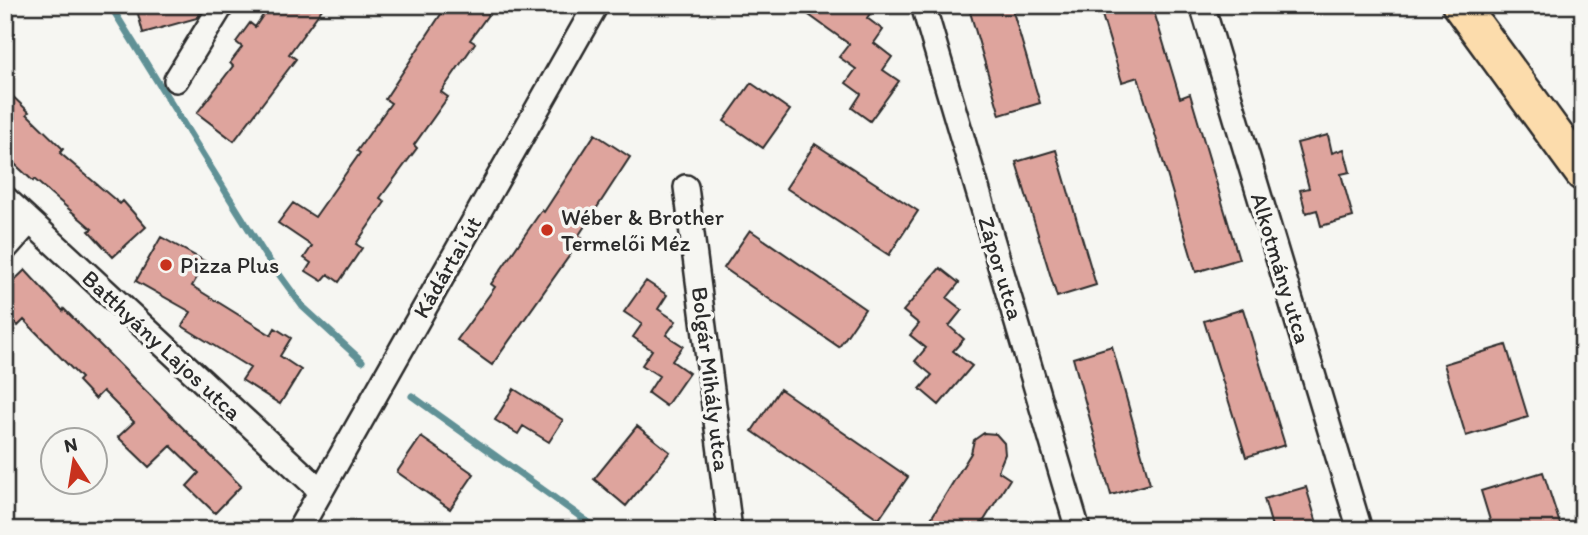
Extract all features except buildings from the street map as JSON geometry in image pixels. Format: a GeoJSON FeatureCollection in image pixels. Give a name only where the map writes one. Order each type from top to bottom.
{"type":"FeatureCollection","features":[{"type":"Feature","properties":{"kind":"main road"},"geometry":{"type":"LineString","coordinates":[[1460,5],[1583,173]]}},
{"type":"Feature","properties":{"kind":"street"},"geometry":{"type":"LineString","coordinates":[[176,80],[222,5]]}},
{"type":"Feature","properties":{"kind":"street","name":"Kádártai út"},"geometry":{"type":"LineString","coordinates":[[299,530],[596,5]]}},
{"type":"Feature","properties":{"kind":"street","name":"Zápor utca"},"geometry":{"type":"LineString","coordinates":[[923,5],[1078,530]]}},
{"type":"Feature","properties":{"kind":"street","name":"Alkotmány utca"},"geometry":{"type":"LineString","coordinates":[[1202,5],[1360,530]]}},
{"type":"Feature","properties":{"kind":"street","name":"Bolgár Mihály utca"},"geometry":{"type":"LineString","coordinates":[[687,187],[730,530]]}},
{"type":"Feature","properties":{"kind":"street","name":"Batthyány Lajos utca"},"geometry":{"type":"LineString","coordinates":[[5,198],[320,490]]}},
{"type":"Feature","properties":{"kind":"street"},"geometry":{"type":"LineString","coordinates":[[5,249],[29,222]]}},
{"type":"Feature","properties":{"kind":"waterway"},"geometry":{"type":"LineString","coordinates":[[110,5],[265,255],[303,307],[362,361]]}},
{"type":"Feature","properties":{"kind":"waterway"},"geometry":{"type":"LineString","coordinates":[[412,396],[599,530]]}},
{"type":"Feature","properties":{"kind":"place","name":"Wéber & Brother Termelői Méz"},"geometry":{"type":"Point","coordinates":[547,230]}},
{"type":"Feature","properties":{"kind":"place","name":"Pizza Plus"},"geometry":{"type":"Point","coordinates":[166,265]}}]}
